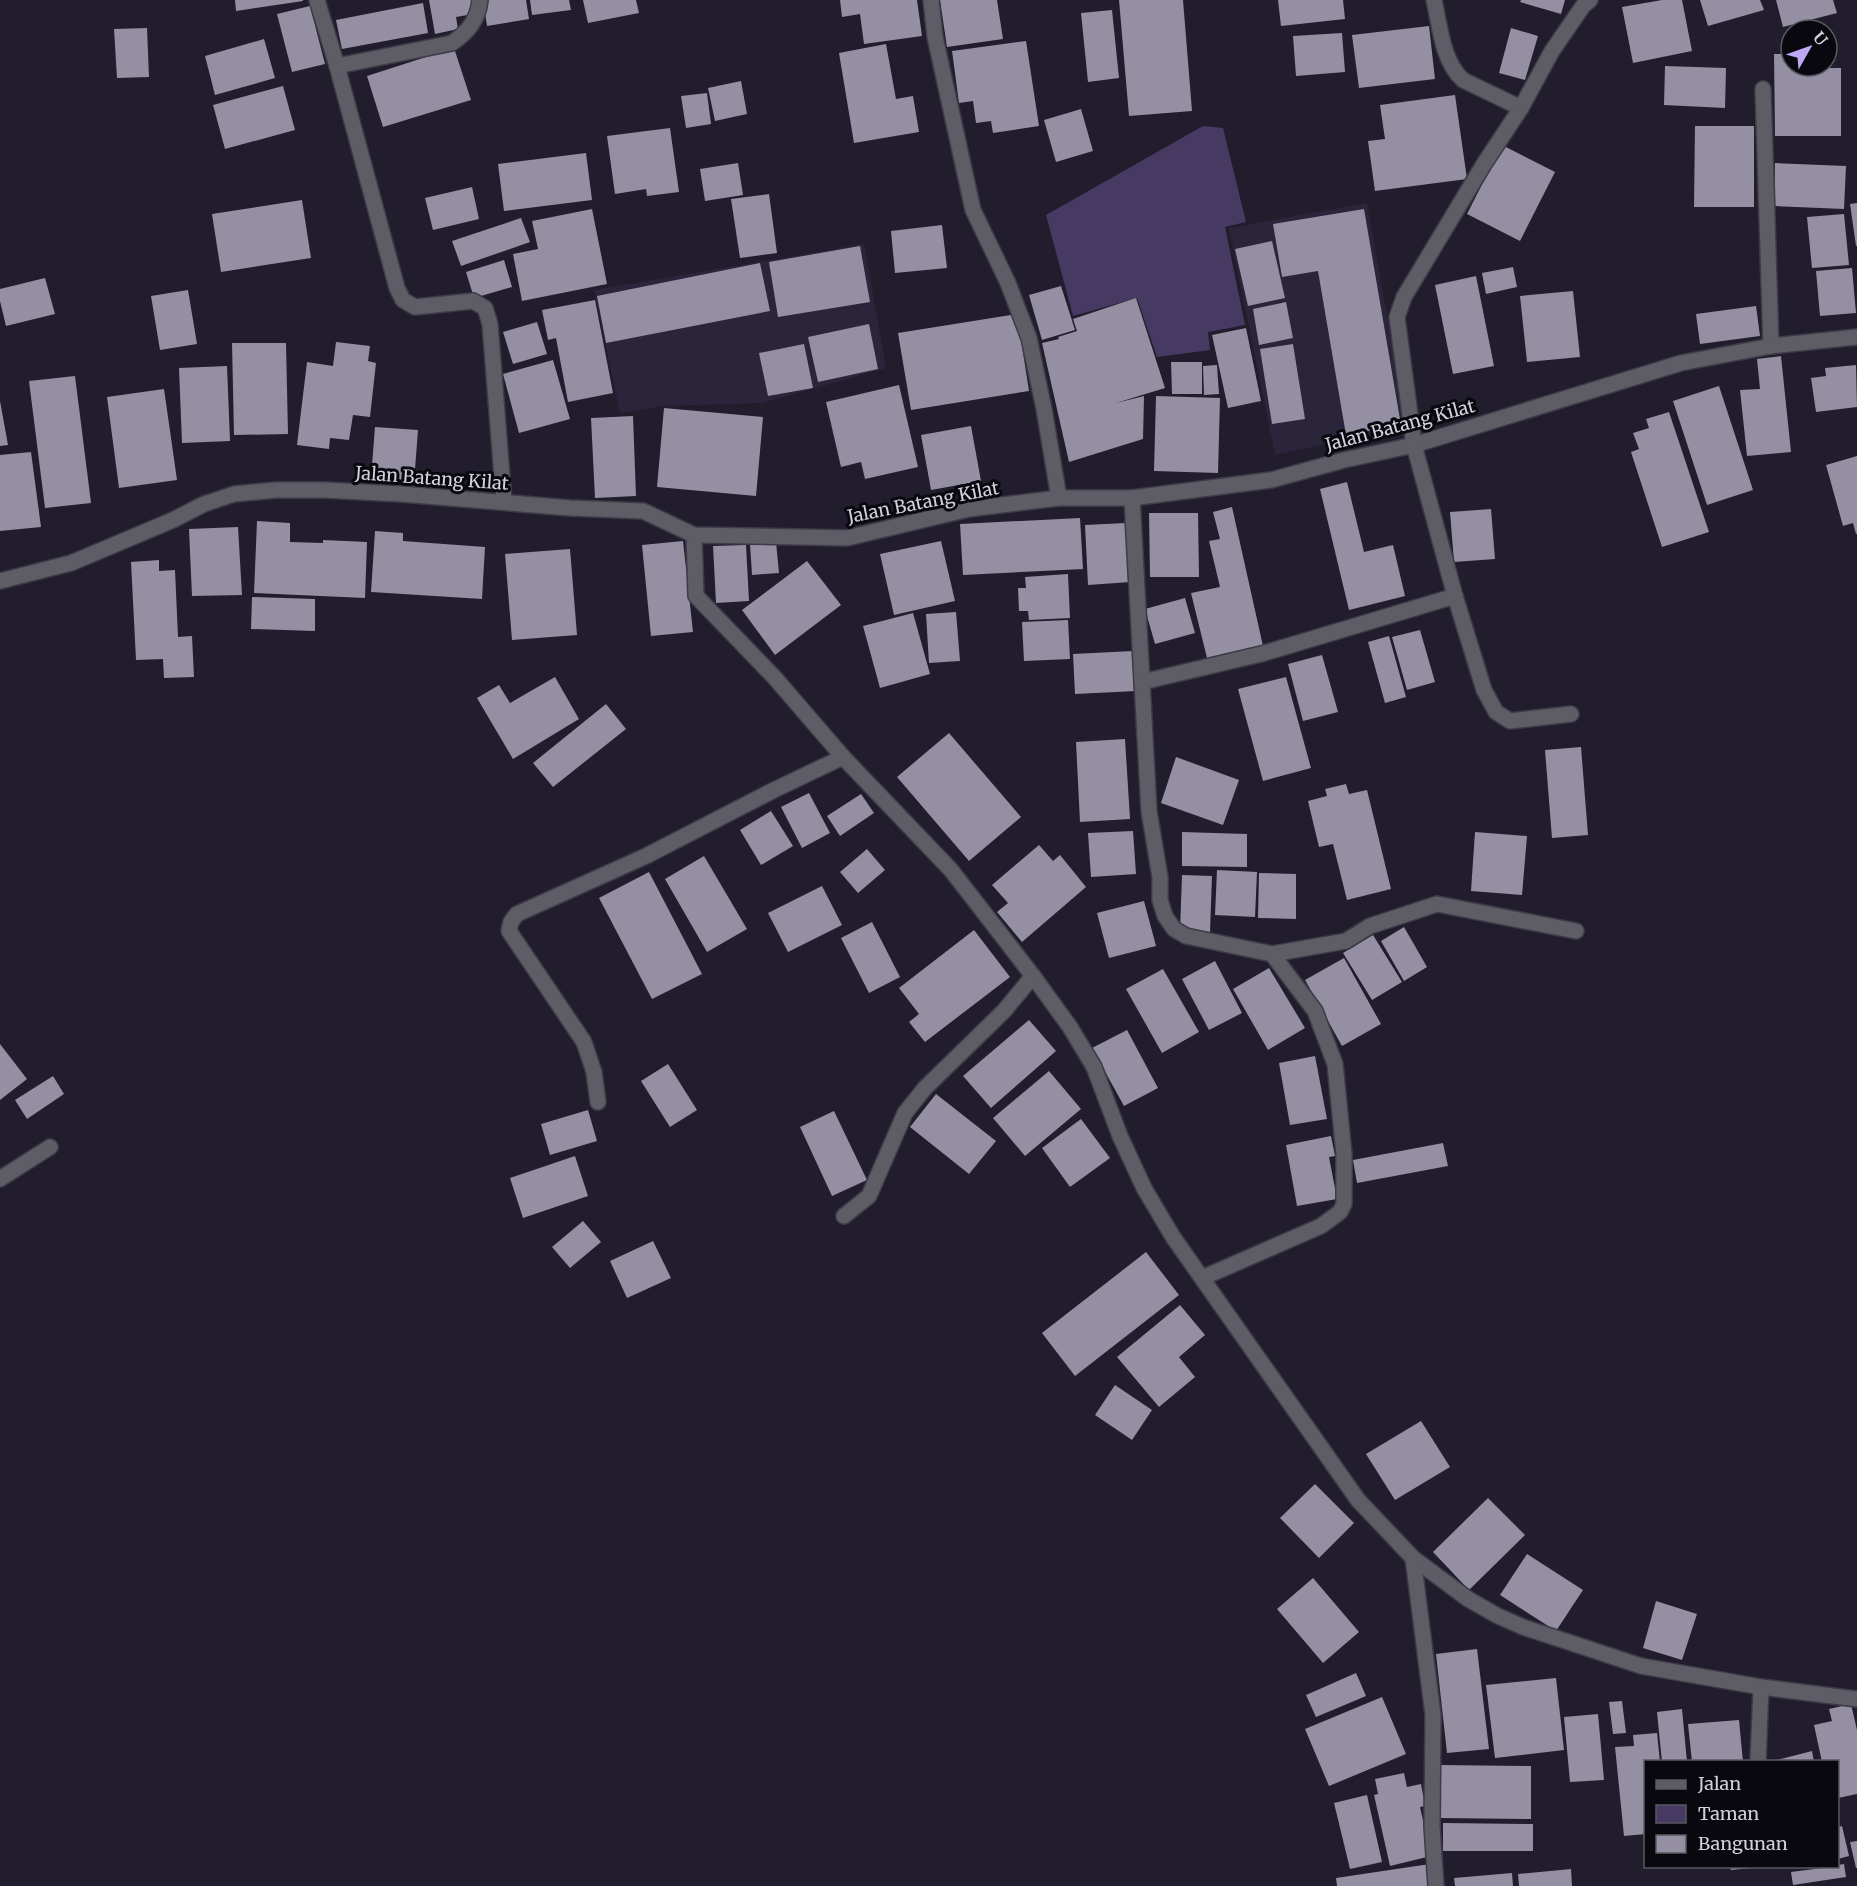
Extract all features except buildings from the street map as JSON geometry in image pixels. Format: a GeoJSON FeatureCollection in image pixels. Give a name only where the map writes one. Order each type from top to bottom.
{"type":"FeatureCollection","features":[{"type":"Feature","properties":{"kind":"street"},"geometry":{"type":"LineString","coordinates":[[317,0],[397,288],[403,300],[415,307],[473,301],[485,308],[490,324],[504,502]]}},
{"type":"Feature","properties":{"kind":"street"},"geometry":{"type":"LineString","coordinates":[[337,66],[452,43],[465,34],[476,19],[480,0]]}},
{"type":"Feature","properties":{"kind":"street"},"geometry":{"type":"LineString","coordinates":[[931,0],[935,37],[973,210],[1008,283],[1029,338],[1059,498]]}},
{"type":"Feature","properties":{"kind":"street"},"geometry":{"type":"LineString","coordinates":[[1434,0],[1445,45],[1456,74],[1463,80],[1521,108]]}},
{"type":"Feature","properties":{"kind":"street"},"geometry":{"type":"LineString","coordinates":[[1570,714],[1510,721],[1496,712],[1484,690],[1455,596],[1414,445],[1397,317],[1404,297],[1484,164],[1521,108],[1552,51],[1583,6],[1590,0]]}},
{"type":"Feature","properties":{"kind":"street"},"geometry":{"type":"LineString","coordinates":[[1763,89],[1771,346]]}},
{"type":"Feature","properties":{"kind":"street","name":"Jalan Batang Kilat"},"geometry":{"type":"LineString","coordinates":[[0,581],[71,563],[173,520],[204,504],[234,494],[276,490],[324,490],[642,511],[694,535],[847,538],[969,509],[1059,498],[1132,498],[1271,480],[1344,460],[1414,445],[1681,363],[1771,346],[1857,337]]}},
{"type":"Feature","properties":{"kind":"street"},"geometry":{"type":"LineString","coordinates":[[1132,498],[1149,811],[1160,877],[1160,900],[1165,916],[1174,929],[1186,936],[1272,954],[1346,941],[1370,926],[1437,904],[1576,931]]}},
{"type":"Feature","properties":{"kind":"street"},"geometry":{"type":"LineString","coordinates":[[694,535],[696,596],[775,678],[843,757],[951,870],[1033,976],[1070,1027],[1094,1067],[1120,1136],[1144,1188],[1173,1237],[1358,1500],[1413,1558],[1468,1599],[1498,1616],[1523,1627],[1641,1666],[1761,1687],[1857,1699]]}},
{"type":"Feature","properties":{"kind":"street"},"geometry":{"type":"LineString","coordinates":[[1142,682],[1261,654],[1455,596]]}},
{"type":"Feature","properties":{"kind":"street"},"geometry":{"type":"LineString","coordinates":[[597,1102],[594,1072],[584,1042],[509,931],[511,922],[517,914],[646,856],[843,757]]}},
{"type":"Feature","properties":{"kind":"street"},"geometry":{"type":"LineString","coordinates":[[1202,1278],[1320,1226],[1340,1212],[1344,1204],[1344,1154],[1335,1064],[1315,1011],[1272,954]]}},
{"type":"Feature","properties":{"kind":"street"},"geometry":{"type":"LineString","coordinates":[[844,1216],[869,1196],[904,1113],[1004,1011],[1033,976]]}},
{"type":"Feature","properties":{"kind":"street"},"geometry":{"type":"LineString","coordinates":[[0,1179],[50,1148]]}},
{"type":"Feature","properties":{"kind":"street"},"geometry":{"type":"LineString","coordinates":[[1413,1558],[1433,1715],[1432,1826],[1436,1886]]}},
{"type":"Feature","properties":{"kind":"street"},"geometry":{"type":"LineString","coordinates":[[1758,1760],[1761,1687]]}},
{"type":"Feature","properties":{"kind":"shaded area"},"geometry":{"type":"Polygon","coordinates":[[[1367,203],[1407,426],[1275,455],[1229,228],[1367,203]]]}},
{"type":"Feature","properties":{"kind":"shaded area"},"geometry":{"type":"Polygon","coordinates":[[[864,244],[886,368],[762,403],[663,406],[620,413],[594,290],[864,244]]]}},
{"type":"Feature","properties":{"kind":"green space"},"geometry":{"type":"Polygon","coordinates":[[[1203,126],[1223,128],[1246,222],[1225,227],[1245,325],[1208,332],[1210,350],[1157,357],[1137,298],[1073,316],[1046,215],[1203,126]]]}}]}
